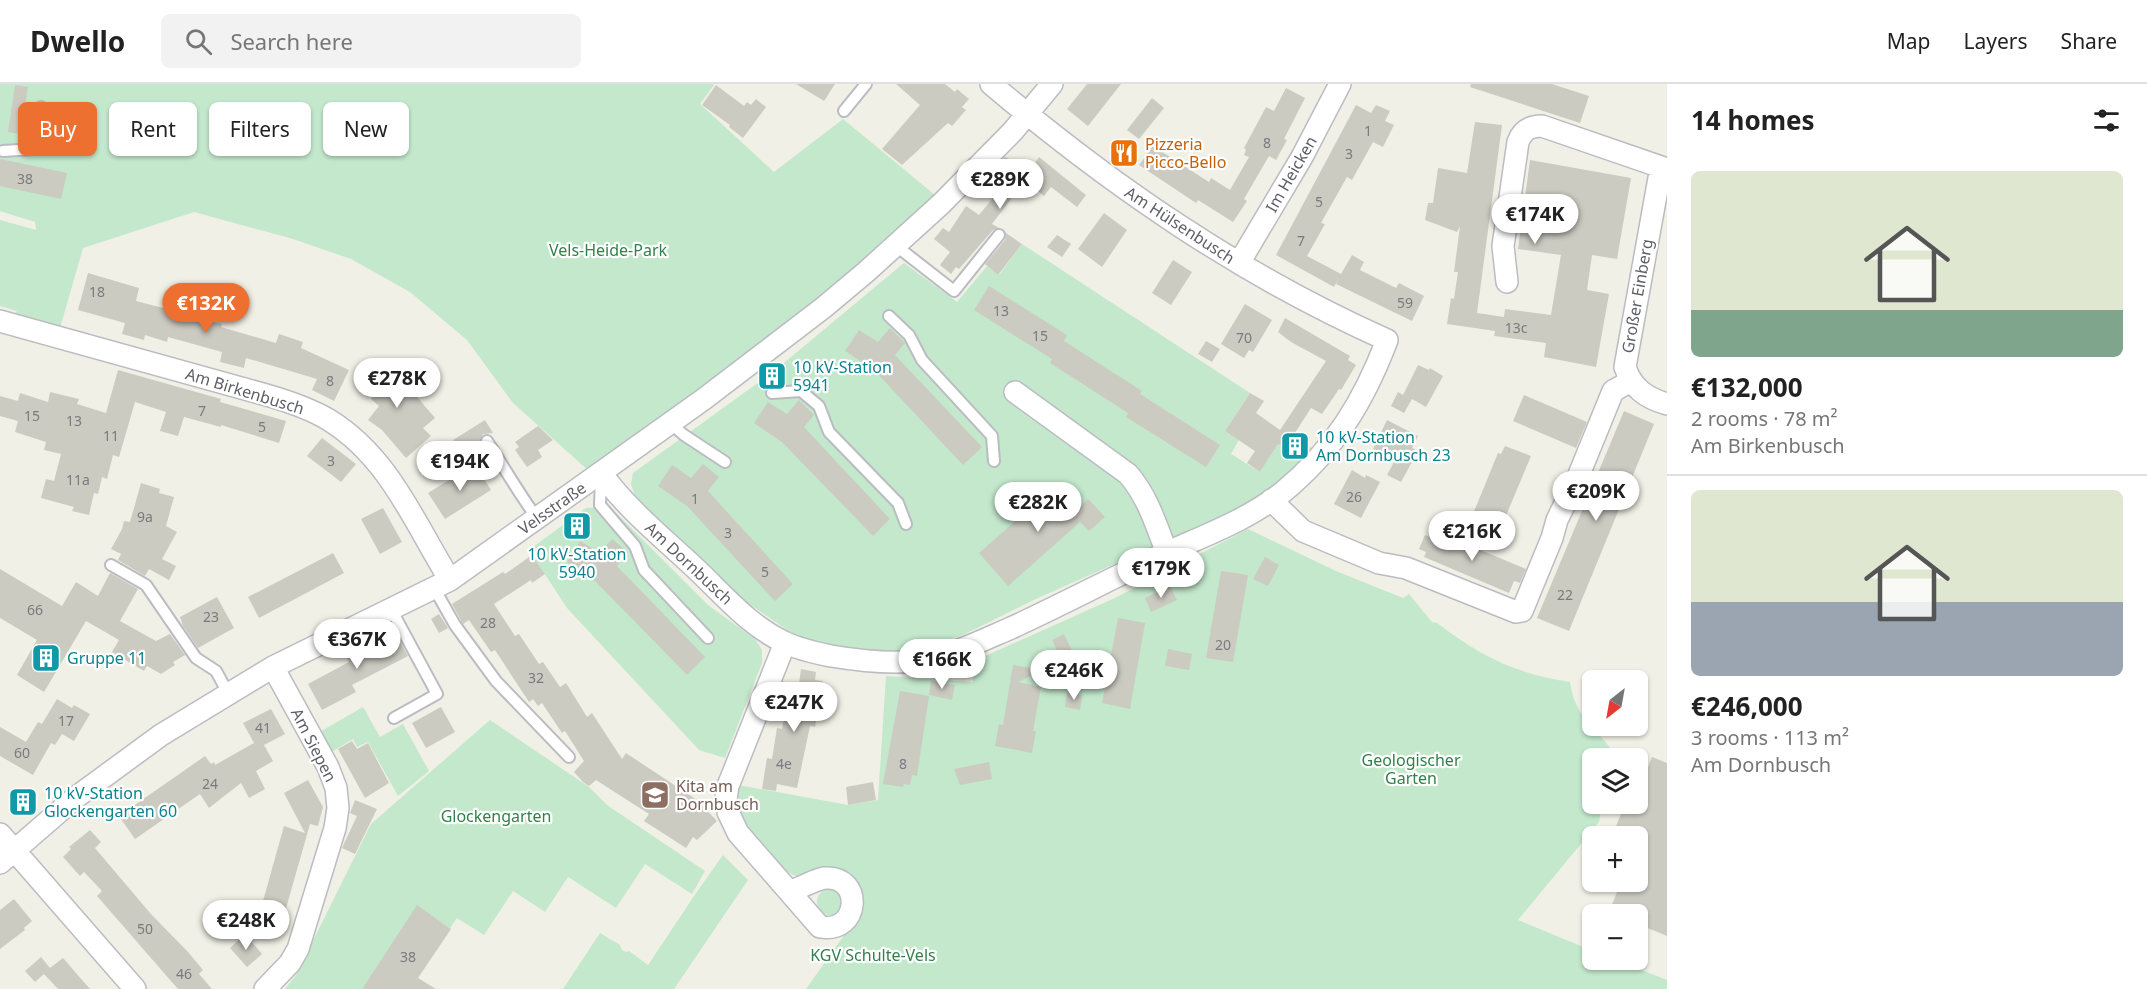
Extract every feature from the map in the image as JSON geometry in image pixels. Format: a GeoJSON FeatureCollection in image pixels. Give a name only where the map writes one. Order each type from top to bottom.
{"type":"FeatureCollection","features":[{"type":"Feature","properties":{"kind":"street","name":"Am Hülsenbusch"},"geometry":{"type":"LineString","coordinates":[[991,84],[1108,178],[1170,221],[1303,300],[1387,340]]}},
{"type":"Feature","properties":{"kind":"street","name":"Velsstraße"},"geometry":{"type":"LineString","coordinates":[[7,856],[75,798],[161,735],[273,667],[442,584],[670,423],[823,308],[895,245],[941,204],[1027,114],[1052,84]]}},
{"type":"Feature","properties":{"kind":"street","name":"Im Heicken"},"geometry":{"type":"LineString","coordinates":[[1239,263],[1302,157],[1340,84]]}},
{"type":"Feature","properties":{"kind":"street","name":"Großer Einberg"},"geometry":{"type":"LineString","coordinates":[[1507,282],[1503,246],[1518,142],[1526,130],[1533,126],[1542,126],[1664,168],[1625,360],[1625,367],[1631,381]]}},
{"type":"Feature","properties":{"kind":"street","name":"Am Birkenbusch"},"geometry":{"type":"LineString","coordinates":[[0,321],[270,396],[329,420],[355,440],[391,478],[442,584]]}},
{"type":"Feature","properties":{"kind":"street","name":"Am Dornbusch"},"geometry":{"type":"LineString","coordinates":[[601,473],[626,504],[744,614],[785,643],[830,656],[898,662],[924,660],[971,646],[1058,606],[1242,519],[1271,500],[1306,471],[1340,433],[1373,377],[1387,340]]}},
{"type":"Feature","properties":{"kind":"street"},"geometry":{"type":"LineString","coordinates":[[1271,500],[1303,531],[1379,563],[1406,568],[1516,612],[1522,611],[1557,520],[1578,477],[1613,391],[1631,381],[1640,392],[1667,404]]}},
{"type":"Feature","properties":{"kind":"street"},"geometry":{"type":"LineString","coordinates":[[1015,392],[1128,474],[1143,495],[1167,553]]}},
{"type":"Feature","properties":{"kind":"street"},"geometry":{"type":"LineString","coordinates":[[785,643],[728,786],[726,799],[728,812],[738,833],[790,892]]}},
{"type":"Feature","properties":{"kind":"street","name":"Am Siepen"},"geometry":{"type":"LineString","coordinates":[[266,989],[290,963],[298,949],[335,828],[338,808],[336,788],[328,767],[273,667]]}},
{"type":"Feature","properties":{"kind":"street"},"geometry":{"type":"LineString","coordinates":[[0,834],[7,856],[135,989]]}},
{"type":"Feature","properties":{"kind":"lane"},"geometry":{"type":"LineString","coordinates":[[844,111],[866,84]]}},
{"type":"Feature","properties":{"kind":"lane"},"geometry":{"type":"LineString","coordinates":[[3,151],[18,150]]}},
{"type":"Feature","properties":{"kind":"lane"},"geometry":{"type":"LineString","coordinates":[[895,245],[954,291],[999,235]]}},
{"type":"Feature","properties":{"kind":"lane"},"geometry":{"type":"LineString","coordinates":[[889,316],[909,334],[922,360],[992,435],[994,461]]}},
{"type":"Feature","properties":{"kind":"lane"},"geometry":{"type":"LineString","coordinates":[[772,393],[801,391],[819,406],[829,432],[898,503],[906,524]]}},
{"type":"Feature","properties":{"kind":"lane"},"geometry":{"type":"LineString","coordinates":[[670,423],[725,462]]}},
{"type":"Feature","properties":{"kind":"lane"},"geometry":{"type":"LineString","coordinates":[[487,441],[537,519]]}},
{"type":"Feature","properties":{"kind":"lane"},"geometry":{"type":"LineString","coordinates":[[601,473],[600,505],[634,546],[644,570],[708,638]]}},
{"type":"Feature","properties":{"kind":"lane"},"geometry":{"type":"LineString","coordinates":[[111,566],[146,585],[196,658],[216,671],[228,693]]}},
{"type":"Feature","properties":{"kind":"lane"},"geometry":{"type":"LineString","coordinates":[[442,584],[455,625],[496,681],[569,757]]}},
{"type":"Feature","properties":{"kind":"lane"},"geometry":{"type":"LineString","coordinates":[[391,609],[437,694],[394,718]]}},
{"type":"Feature","properties":{"kind":"green space","name":"Vels-Heide-Park"},"geometry":{"type":"Polygon","coordinates":[[[0,84],[713,84],[700,104],[774,172],[843,119],[935,195],[852,270],[766,339],[589,471],[513,403],[467,340],[410,292],[351,259],[293,239],[194,212],[83,248],[60,328],[13,315],[17,311],[0,306],[0,220],[36,230],[35,222],[0,211],[0,84]]]}},
{"type":"Feature","properties":{"kind":"green space"},"geometry":{"type":"Polygon","coordinates":[[[1022,244],[1250,393],[1225,431],[1239,440],[1231,454],[1260,472],[1286,431],[1315,450],[1274,488],[1236,510],[1038,598],[963,635],[909,652],[862,652],[819,644],[790,632],[748,603],[668,532],[635,496],[631,484],[633,473],[773,372],[904,263],[957,302],[987,266],[999,275],[1022,244]]]}},
{"type":"Feature","properties":{"kind":"green space"},"geometry":{"type":"Polygon","coordinates":[[[601,507],[617,514],[708,605],[755,639],[762,650],[762,663],[725,758],[699,750],[567,608],[529,550],[586,508],[601,507]]]}},
{"type":"Feature","properties":{"kind":"green space"},"geometry":{"type":"Polygon","coordinates":[[[1248,529],[1336,571],[1403,598],[1409,594],[1432,622],[1499,662],[1532,674],[1570,682],[1576,704],[1582,714],[1582,736],[1601,736],[1610,748],[1582,748],[1582,814],[1600,814],[1599,822],[1596,826],[1582,826],[1582,843],[1518,920],[1582,946],[1582,970],[1642,970],[1667,980],[1667,989],[806,989],[864,907],[860,892],[793,875],[781,868],[739,821],[735,791],[738,785],[848,805],[878,800],[886,676],[973,682],[974,661],[1115,598],[1248,529]]]}},
{"type":"Feature","properties":{"kind":"green space"},"geometry":{"type":"Polygon","coordinates":[[[363,707],[380,737],[403,724],[429,771],[398,796],[368,742],[357,747],[353,739],[330,753],[318,733],[363,707]]]}},
{"type":"Feature","properties":{"kind":"green space","name":"Glockengarten"},"geometry":{"type":"Polygon","coordinates":[[[490,720],[589,787],[607,805],[705,871],[692,894],[645,864],[616,908],[568,877],[545,912],[513,891],[484,935],[457,918],[450,928],[417,906],[362,989],[285,989],[296,975],[371,824],[490,720]]]}},
{"type":"Feature","properties":{"kind":"green space"},"geometry":{"type":"Polygon","coordinates":[[[723,855],[748,880],[674,989],[563,989],[600,933],[620,945],[622,950],[629,951],[648,965],[723,855]]]}},
{"type":"Feature","properties":{"kind":"green space"},"geometry":{"type":"Polygon","coordinates":[[[830,889],[840,892],[843,902],[840,912],[830,915],[820,912],[817,902],[820,892],[830,889]]]}},
{"type":"Feature","properties":{"kind":"building"},"geometry":{"type":"Polygon","coordinates":[[[796,84],[835,84],[824,101],[796,84]]]}},
{"type":"Feature","properties":{"kind":"building"},"geometry":{"type":"Polygon","coordinates":[[[896,84],[945,84],[955,92],[957,89],[969,99],[962,107],[966,110],[952,126],[948,123],[902,165],[882,149],[920,105],[896,84]]]}},
{"type":"Feature","properties":{"kind":"building"},"geometry":{"type":"Polygon","coordinates":[[[1087,84],[1121,84],[1088,126],[1067,109],[1087,84]]]}},
{"type":"Feature","properties":{"kind":"building"},"geometry":{"type":"Polygon","coordinates":[[[1471,84],[1552,84],[1589,96],[1580,123],[1470,87],[1471,84]]]}},
{"type":"Feature","properties":{"kind":"building"},"geometry":{"type":"Polygon","coordinates":[[[15,85],[28,87],[26,102],[18,102],[18,134],[8,132],[15,85]]]}},
{"type":"Feature","properties":{"kind":"building"},"geometry":{"type":"Polygon","coordinates":[[[716,85],[744,106],[747,102],[751,105],[756,99],[766,107],[743,138],[729,127],[730,125],[702,105],[716,85]]]}},
{"type":"Feature","properties":{"kind":"building"},"geometry":{"type":"Polygon","coordinates":[[[1286,88],[1305,98],[1276,160],[1269,156],[1244,199],[1247,201],[1233,222],[1198,200],[1196,203],[1139,165],[1153,146],[1209,182],[1211,178],[1230,190],[1249,157],[1244,155],[1246,150],[1244,148],[1266,107],[1274,111],[1286,88]]]}},
{"type":"Feature","properties":{"kind":"building"},"geometry":{"type":"Polygon","coordinates":[[[1152,98],[1164,108],[1139,139],[1127,130],[1152,98]]]}},
{"type":"Feature","properties":{"kind":"building"},"geometry":{"type":"Polygon","coordinates":[[[1356,105],[1371,113],[1376,105],[1390,111],[1385,121],[1394,125],[1383,147],[1373,142],[1352,180],[1347,177],[1321,223],[1325,224],[1307,256],[1341,274],[1352,255],[1364,262],[1360,270],[1396,288],[1399,283],[1424,296],[1412,321],[1336,284],[1339,278],[1334,287],[1276,255],[1356,105]]]}},
{"type":"Feature","properties":{"kind":"building"},"geometry":{"type":"Polygon","coordinates":[[[1475,122],[1502,125],[1477,313],[1504,317],[1505,309],[1551,315],[1561,255],[1518,249],[1530,160],[1631,178],[1617,259],[1592,255],[1587,290],[1609,294],[1596,367],[1544,357],[1546,343],[1494,336],[1495,331],[1447,324],[1458,272],[1454,272],[1460,226],[1457,232],[1425,220],[1428,203],[1433,203],[1438,168],[1467,173],[1475,122]]]}},
{"type":"Feature","properties":{"kind":"building"},"geometry":{"type":"Polygon","coordinates":[[[1005,157],[1030,170],[1039,157],[1086,195],[1077,207],[1051,187],[1044,196],[1025,181],[992,224],[999,228],[993,230],[959,269],[956,267],[951,274],[940,265],[950,252],[934,239],[943,228],[949,232],[966,206],[979,215],[997,193],[993,191],[1013,171],[1001,162],[1005,157]]]}},
{"type":"Feature","properties":{"kind":"building"},"geometry":{"type":"Polygon","coordinates":[[[0,159],[67,173],[61,199],[0,186],[0,159]]]}},
{"type":"Feature","properties":{"kind":"building"},"geometry":{"type":"Polygon","coordinates":[[[1104,213],[1127,230],[1102,267],[1078,249],[1104,213]]]}},
{"type":"Feature","properties":{"kind":"building"},"geometry":{"type":"Polygon","coordinates":[[[1006,233],[1022,244],[998,275],[985,264],[1005,240],[1006,233]]]}},
{"type":"Feature","properties":{"kind":"building"},"geometry":{"type":"Polygon","coordinates":[[[1057,235],[1071,244],[1062,257],[1047,247],[1057,235]]]}},
{"type":"Feature","properties":{"kind":"building"},"geometry":{"type":"Polygon","coordinates":[[[1173,260],[1192,272],[1171,305],[1152,293],[1173,260]]]}},
{"type":"Feature","properties":{"kind":"building"},"geometry":{"type":"Polygon","coordinates":[[[88,273],[139,288],[136,301],[175,311],[178,302],[214,314],[212,322],[222,324],[221,327],[276,343],[279,334],[303,342],[301,348],[349,370],[334,401],[312,390],[317,379],[246,358],[244,368],[220,362],[222,352],[168,337],[167,342],[145,335],[144,340],[122,334],[125,323],[78,310],[88,273]]]}},
{"type":"Feature","properties":{"kind":"building"},"geometry":{"type":"Polygon","coordinates":[[[989,286],[1067,335],[1064,341],[1142,391],[1140,394],[1220,445],[1206,467],[1126,417],[1128,413],[1050,363],[1052,359],[974,310],[989,286]]]}},
{"type":"Feature","properties":{"kind":"building"},"geometry":{"type":"Polygon","coordinates":[[[1245,304],[1272,320],[1253,352],[1249,350],[1244,358],[1221,344],[1245,304]]]}},
{"type":"Feature","properties":{"kind":"building"},"geometry":{"type":"Polygon","coordinates":[[[1285,318],[1350,356],[1348,360],[1356,365],[1341,390],[1339,389],[1322,414],[1311,408],[1293,436],[1304,444],[1297,456],[1278,444],[1260,472],[1247,463],[1255,451],[1225,431],[1250,393],[1264,401],[1256,413],[1280,430],[1326,361],[1291,342],[1278,332],[1285,318]]]}},
{"type":"Feature","properties":{"kind":"building"},"geometry":{"type":"Polygon","coordinates":[[[890,328],[905,343],[895,355],[982,447],[963,465],[874,370],[845,351],[859,330],[878,342],[890,328]]]}},
{"type":"Feature","properties":{"kind":"building"},"geometry":{"type":"Polygon","coordinates":[[[1206,341],[1220,349],[1212,362],[1198,354],[1206,341]]]}},
{"type":"Feature","properties":{"kind":"building"},"geometry":{"type":"Polygon","coordinates":[[[379,359],[408,381],[406,384],[435,418],[423,428],[431,436],[406,458],[382,430],[368,420],[379,406],[371,399],[372,397],[358,387],[379,359]]]}},
{"type":"Feature","properties":{"kind":"building"},"geometry":{"type":"Polygon","coordinates":[[[1418,365],[1429,370],[1430,368],[1443,376],[1426,407],[1412,399],[1404,413],[1391,406],[1398,392],[1403,395],[1418,365]]]}},
{"type":"Feature","properties":{"kind":"building"},"geometry":{"type":"Polygon","coordinates":[[[118,370],[221,399],[220,402],[286,421],[279,443],[221,425],[221,427],[184,417],[178,436],[160,431],[166,412],[135,402],[119,457],[113,455],[107,479],[102,477],[98,494],[94,493],[89,515],[72,511],[74,507],[41,498],[46,479],[54,481],[61,454],[44,450],[46,442],[15,432],[18,421],[0,416],[0,396],[18,401],[20,393],[48,402],[50,392],[79,399],[77,404],[106,413],[118,370]]]}},
{"type":"Feature","properties":{"kind":"building"},"geometry":{"type":"Polygon","coordinates":[[[1524,395],[1587,422],[1576,448],[1513,421],[1524,395]]]}},
{"type":"Feature","properties":{"kind":"building"},"geometry":{"type":"Polygon","coordinates":[[[799,400],[814,415],[804,427],[890,519],[873,536],[783,443],[754,423],[768,402],[787,414],[799,400]]]}},
{"type":"Feature","properties":{"kind":"building"},"geometry":{"type":"Polygon","coordinates":[[[1624,411],[1654,424],[1569,631],[1537,618],[1624,411]]]}},
{"type":"Feature","properties":{"kind":"building"},"geometry":{"type":"Polygon","coordinates":[[[485,420],[493,433],[483,434],[480,442],[462,453],[453,440],[485,420]]]}},
{"type":"Feature","properties":{"kind":"building"},"geometry":{"type":"Polygon","coordinates":[[[1387,420],[1418,436],[1412,448],[1418,451],[1401,482],[1387,475],[1395,460],[1373,449],[1387,420]]]}},
{"type":"Feature","properties":{"kind":"building"},"geometry":{"type":"Polygon","coordinates":[[[538,426],[553,440],[538,450],[542,457],[527,467],[515,450],[519,447],[515,442],[538,426]]]}},
{"type":"Feature","properties":{"kind":"building"},"geometry":{"type":"Polygon","coordinates":[[[322,438],[356,464],[341,482],[307,456],[322,438]]]}},
{"type":"Feature","properties":{"kind":"building"},"geometry":{"type":"Polygon","coordinates":[[[1505,446],[1531,456],[1505,518],[1503,517],[1500,524],[1473,514],[1498,453],[1501,454],[1505,446]]]}},
{"type":"Feature","properties":{"kind":"building"},"geometry":{"type":"Polygon","coordinates":[[[475,464],[491,490],[445,519],[428,493],[475,464]]]}},
{"type":"Feature","properties":{"kind":"building"},"geometry":{"type":"Polygon","coordinates":[[[703,464],[719,477],[708,491],[793,584],[775,601],[687,506],[658,486],[672,465],[691,478],[703,464]]]}},
{"type":"Feature","properties":{"kind":"building"},"geometry":{"type":"Polygon","coordinates":[[[1352,470],[1365,478],[1366,475],[1380,482],[1361,518],[1334,504],[1352,470]]]}},
{"type":"Feature","properties":{"kind":"building"},"geometry":{"type":"Polygon","coordinates":[[[141,483],[160,489],[159,493],[174,497],[166,526],[177,532],[162,559],[176,566],[169,580],[149,569],[145,576],[118,560],[121,554],[111,549],[124,521],[130,522],[141,483]]]}},
{"type":"Feature","properties":{"kind":"building"},"geometry":{"type":"Polygon","coordinates":[[[1059,483],[1080,507],[1088,499],[1105,517],[1089,531],[1080,522],[1008,586],[979,553],[1059,483]]]}},
{"type":"Feature","properties":{"kind":"building"},"geometry":{"type":"Polygon","coordinates":[[[383,508],[402,542],[380,554],[361,519],[383,508]]]}},
{"type":"Feature","properties":{"kind":"building"},"geometry":{"type":"Polygon","coordinates":[[[1435,531],[1526,569],[1520,583],[1514,581],[1509,593],[1424,557],[1426,552],[1419,549],[1425,535],[1432,538],[1435,531]]]}},
{"type":"Feature","properties":{"kind":"building"},"geometry":{"type":"Polygon","coordinates":[[[612,539],[628,552],[617,566],[705,657],[687,675],[596,582],[567,562],[580,541],[600,553],[612,539]]]}},
{"type":"Feature","properties":{"kind":"building"},"geometry":{"type":"Polygon","coordinates":[[[333,553],[344,573],[259,618],[248,597],[333,553]]]}},
{"type":"Feature","properties":{"kind":"building"},"geometry":{"type":"Polygon","coordinates":[[[532,555],[545,574],[532,583],[531,580],[494,604],[515,636],[519,634],[539,664],[543,662],[560,687],[566,683],[587,717],[592,713],[622,759],[626,753],[697,800],[717,821],[697,840],[693,837],[686,848],[644,821],[649,814],[596,780],[589,786],[583,782],[574,772],[584,761],[565,731],[562,733],[542,703],[538,706],[533,699],[529,702],[495,650],[491,652],[469,620],[463,624],[452,604],[503,572],[505,574],[532,555]]]}},
{"type":"Feature","properties":{"kind":"building"},"geometry":{"type":"Polygon","coordinates":[[[1265,557],[1279,565],[1268,586],[1253,579],[1265,557]]]}},
{"type":"Feature","properties":{"kind":"building"},"geometry":{"type":"Polygon","coordinates":[[[0,569],[62,606],[76,582],[98,596],[110,573],[138,589],[120,621],[156,641],[170,634],[185,655],[173,662],[175,665],[161,674],[147,666],[144,671],[112,652],[119,640],[86,621],[44,692],[17,675],[37,640],[0,618],[0,569]]]}},
{"type":"Feature","properties":{"kind":"building"},"geometry":{"type":"Polygon","coordinates":[[[1221,571],[1248,575],[1233,662],[1206,658],[1221,571]]]}},
{"type":"Feature","properties":{"kind":"building"},"geometry":{"type":"Polygon","coordinates":[[[1170,586],[1177,600],[1151,612],[1145,598],[1170,586]]]}},
{"type":"Feature","properties":{"kind":"building"},"geometry":{"type":"Polygon","coordinates":[[[217,597],[234,628],[198,648],[183,626],[180,617],[217,597]]]}},
{"type":"Feature","properties":{"kind":"building"},"geometry":{"type":"Polygon","coordinates":[[[439,614],[448,628],[439,633],[431,619],[439,614]]]}},
{"type":"Feature","properties":{"kind":"building"},"geometry":{"type":"Polygon","coordinates":[[[1118,618],[1145,623],[1130,709],[1102,703],[1118,618]]]}},
{"type":"Feature","properties":{"kind":"building"},"geometry":{"type":"Polygon","coordinates":[[[394,631],[408,656],[352,685],[356,692],[322,710],[308,684],[349,662],[346,656],[394,631]]]}},
{"type":"Feature","properties":{"kind":"building"},"geometry":{"type":"Polygon","coordinates":[[[1064,634],[1074,655],[1062,661],[1052,640],[1064,634]]]}},
{"type":"Feature","properties":{"kind":"building"},"geometry":{"type":"Polygon","coordinates":[[[1168,649],[1192,654],[1189,670],[1165,666],[1168,649]]]}},
{"type":"Feature","properties":{"kind":"building"},"geometry":{"type":"Polygon","coordinates":[[[1013,665],[1043,670],[1018,682],[1041,687],[1033,731],[1036,731],[1032,753],[995,746],[999,724],[1003,725],[1013,665]]]}},
{"type":"Feature","properties":{"kind":"building"},"geometry":{"type":"Polygon","coordinates":[[[801,669],[816,672],[815,680],[823,681],[815,727],[810,726],[797,788],[777,784],[776,791],[762,789],[767,758],[772,759],[777,728],[782,729],[791,683],[799,684],[801,669]]]}},
{"type":"Feature","properties":{"kind":"building"},"geometry":{"type":"Polygon","coordinates":[[[931,681],[955,685],[952,700],[929,695],[931,681]]]}},
{"type":"Feature","properties":{"kind":"building"},"geometry":{"type":"Polygon","coordinates":[[[900,691],[929,696],[917,776],[912,775],[910,785],[904,784],[903,787],[883,784],[900,691]]]}},
{"type":"Feature","properties":{"kind":"building"},"geometry":{"type":"Polygon","coordinates":[[[1067,692],[1082,695],[1080,710],[1065,707],[1067,692]]]}},
{"type":"Feature","properties":{"kind":"building"},"geometry":{"type":"Polygon","coordinates":[[[57,699],[72,708],[74,705],[90,714],[74,741],[62,734],[55,745],[51,743],[33,775],[0,756],[0,727],[26,742],[38,722],[42,724],[57,699]]]}},
{"type":"Feature","properties":{"kind":"building"},"geometry":{"type":"Polygon","coordinates":[[[441,707],[455,732],[426,748],[412,723],[441,707]]]}},
{"type":"Feature","properties":{"kind":"building"},"geometry":{"type":"Polygon","coordinates":[[[271,709],[285,734],[264,745],[273,761],[256,771],[265,789],[249,798],[241,783],[209,808],[200,794],[135,839],[119,816],[205,756],[211,764],[214,762],[215,765],[254,743],[243,723],[271,709]]]}},
{"type":"Feature","properties":{"kind":"building"},"geometry":{"type":"Polygon","coordinates":[[[352,741],[357,749],[368,743],[389,783],[365,798],[338,749],[352,741]]]}},
{"type":"Feature","properties":{"kind":"building"},"geometry":{"type":"Polygon","coordinates":[[[1652,757],[1667,763],[1667,936],[1648,928],[1648,904],[1612,904],[1617,892],[1648,892],[1648,826],[1616,826],[1621,814],[1648,814],[1648,767],[1652,757]]]}},
{"type":"Feature","properties":{"kind":"building"},"geometry":{"type":"Polygon","coordinates":[[[989,762],[992,779],[960,785],[954,769],[989,762]]]}},
{"type":"Feature","properties":{"kind":"building"},"geometry":{"type":"Polygon","coordinates":[[[308,780],[323,807],[318,826],[310,824],[281,926],[258,919],[284,826],[305,833],[284,793],[308,780]]]}},
{"type":"Feature","properties":{"kind":"building"},"geometry":{"type":"Polygon","coordinates":[[[873,782],[876,800],[848,805],[846,787],[873,782]]]}},
{"type":"Feature","properties":{"kind":"building"},"geometry":{"type":"Polygon","coordinates":[[[355,800],[377,809],[355,854],[342,848],[357,816],[350,813],[355,800]]]}},
{"type":"Feature","properties":{"kind":"building"},"geometry":{"type":"Polygon","coordinates":[[[90,830],[101,842],[95,848],[150,913],[203,970],[199,974],[212,989],[178,989],[97,896],[102,891],[84,872],[80,876],[63,857],[71,849],[69,847],[90,830]]]}},
{"type":"Feature","properties":{"kind":"building"},"geometry":{"type":"Polygon","coordinates":[[[14,899],[32,921],[24,928],[25,930],[0,949],[0,910],[14,899]]]}},
{"type":"Feature","properties":{"kind":"building"},"geometry":{"type":"Polygon","coordinates":[[[417,905],[451,929],[418,978],[436,989],[362,989],[417,905]]]}},
{"type":"Feature","properties":{"kind":"building"},"geometry":{"type":"Polygon","coordinates":[[[245,934],[262,954],[247,967],[230,948],[245,934]]]}},
{"type":"Feature","properties":{"kind":"building"},"geometry":{"type":"Polygon","coordinates":[[[41,957],[50,968],[63,958],[90,989],[58,989],[44,974],[35,982],[25,971],[41,957]]]}},
{"type":"Feature","properties":{"kind":"place","name":"Pizzeria Picco-Bello"},"geometry":{"type":"Point","coordinates":[1124,153]}},
{"type":"Feature","properties":{"kind":"place","name":"10 kV-Station 5941"},"geometry":{"type":"Point","coordinates":[772,376]}},
{"type":"Feature","properties":{"kind":"place","name":"10 kV-Station Am Dornbusch 23"},"geometry":{"type":"Point","coordinates":[1295,446]}},
{"type":"Feature","properties":{"kind":"place","name":"10 kV-Station 5940"},"geometry":{"type":"Point","coordinates":[577,526]}},
{"type":"Feature","properties":{"kind":"place","name":"Gruppe 11"},"geometry":{"type":"Point","coordinates":[46,658]}},
{"type":"Feature","properties":{"kind":"place","name":"Kita am Dornbusch"},"geometry":{"type":"Point","coordinates":[655,795]}},
{"type":"Feature","properties":{"kind":"place","name":"10 kV-Station Glockengarten 60"},"geometry":{"type":"Point","coordinates":[23,802]}},
{"type":"Feature","properties":{"kind":"park label","name":"Geologischer Garten"},"geometry":{"type":"Point","coordinates":[1411,769]}},
{"type":"Feature","properties":{"kind":"park label","name":"KGV Schulte-Vels"},"geometry":{"type":"Point","coordinates":[873,955]}}]}
